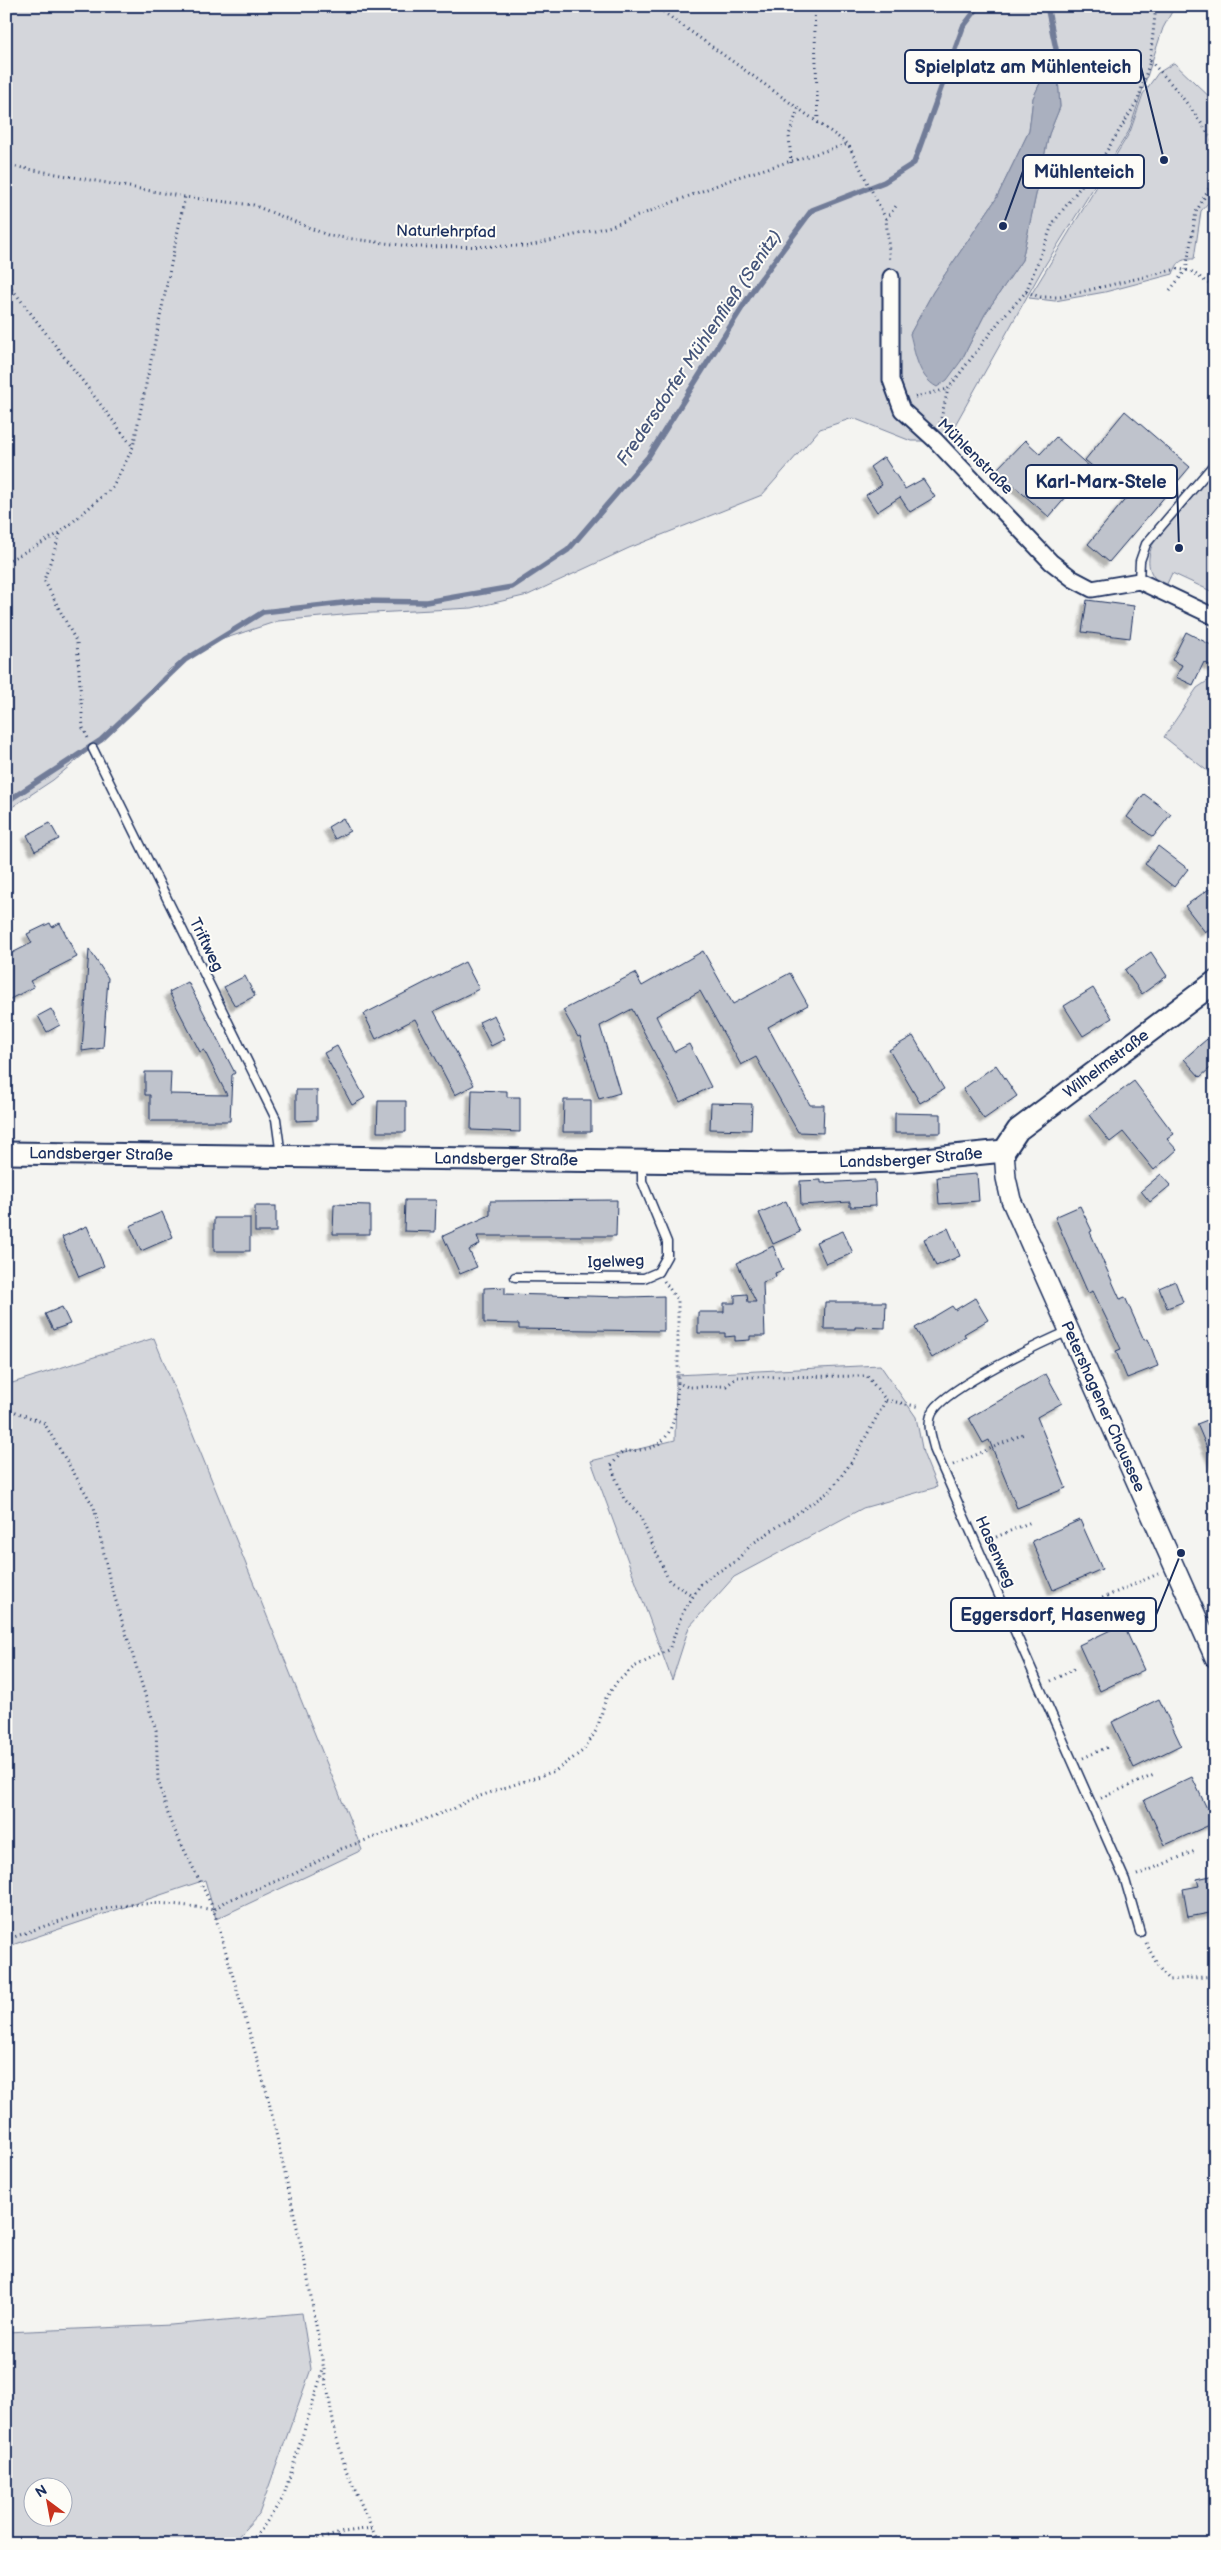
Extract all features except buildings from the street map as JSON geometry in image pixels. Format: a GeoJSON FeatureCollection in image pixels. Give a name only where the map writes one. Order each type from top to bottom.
{"type":"FeatureCollection","features":[{"type":"Feature","properties":{"kind":"main road","name":"Wilhelmstraße"},"geometry":{"type":"LineString","coordinates":[[1004,1151],[1018,1130],[1215,982]]}},
{"type":"Feature","properties":{"kind":"main road","name":"Landsberger Straße"},"geometry":{"type":"LineString","coordinates":[[6,1153],[642,1161],[903,1161],[1004,1151]]}},
{"type":"Feature","properties":{"kind":"street","name":"Mühlenstraße"},"geometry":{"type":"LineString","coordinates":[[891,277],[891,380],[902,410],[935,440],[1052,562],[1073,579],[1092,589],[1139,581]]}},
{"type":"Feature","properties":{"kind":"street"},"geometry":{"type":"LineString","coordinates":[[1139,581],[1215,617]]}},
{"type":"Feature","properties":{"kind":"street","name":"Petershagener Chaussee"},"geometry":{"type":"LineString","coordinates":[[1004,1151],[1006,1178],[1011,1200],[1215,1658]]}},
{"type":"Feature","properties":{"kind":"lane"},"geometry":{"type":"LineString","coordinates":[[1139,581],[1140,561],[1146,544],[1215,464]]}},
{"type":"Feature","properties":{"kind":"lane","name":"Triftweg"},"geometry":{"type":"LineString","coordinates":[[92,746],[276,1119],[281,1157]]}},
{"type":"Feature","properties":{"kind":"lane","name":"Igelweg"},"geometry":{"type":"LineString","coordinates":[[515,1277],[644,1278],[658,1272],[667,1256],[667,1242],[642,1181],[642,1161]]}},
{"type":"Feature","properties":{"kind":"lane"},"geometry":{"type":"LineString","coordinates":[[933,1410],[951,1393],[1069,1331]]}},
{"type":"Feature","properties":{"kind":"lane","name":"Hasenweg"},"geometry":{"type":"LineString","coordinates":[[933,1410],[929,1423],[935,1451],[1125,1880],[1140,1932]]}},
{"type":"Feature","properties":{"kind":"path"},"geometry":{"type":"LineString","coordinates":[[655,6],[848,144],[876,204],[886,219],[891,277]]}},
{"type":"Feature","properties":{"kind":"path"},"geometry":{"type":"LineString","coordinates":[[814,6],[818,122]]}},
{"type":"Feature","properties":{"kind":"path"},"geometry":{"type":"LineString","coordinates":[[935,440],[948,389],[1001,320],[1026,292],[1053,222],[1103,157],[1138,100],[1150,61],[1156,6]]}},
{"type":"Feature","properties":{"kind":"path"},"geometry":{"type":"LineString","coordinates":[[1150,61],[1166,77],[1215,144]]}},
{"type":"Feature","properties":{"kind":"path"},"geometry":{"type":"LineString","coordinates":[[791,163],[788,135],[798,109]]}},
{"type":"Feature","properties":{"kind":"path","name":"Naturlehrpfad"},"geometry":{"type":"LineString","coordinates":[[6,165],[185,197],[253,205],[330,236],[416,247],[529,246],[612,226],[738,177],[791,163],[848,144]]}},
{"type":"Feature","properties":{"kind":"path"},"geometry":{"type":"LineString","coordinates":[[1170,290],[1186,270],[1196,212],[1215,178]]}},
{"type":"Feature","properties":{"kind":"path"},"geometry":{"type":"LineString","coordinates":[[6,562],[60,533],[114,487],[133,447],[185,197]]}},
{"type":"Feature","properties":{"kind":"path"},"geometry":{"type":"LineString","coordinates":[[886,219],[896,206]]}},
{"type":"Feature","properties":{"kind":"path"},"geometry":{"type":"LineString","coordinates":[[1026,292],[1041,297],[1060,297],[1177,269],[1191,271],[1215,288]]}},
{"type":"Feature","properties":{"kind":"path"},"geometry":{"type":"LineString","coordinates":[[6,281],[133,447]]}},
{"type":"Feature","properties":{"kind":"path"},"geometry":{"type":"LineString","coordinates":[[899,402],[927,393],[948,389]]}},
{"type":"Feature","properties":{"kind":"path"},"geometry":{"type":"LineString","coordinates":[[60,533],[44,580],[77,643],[83,728],[92,746]]}},
{"type":"Feature","properties":{"kind":"path"},"geometry":{"type":"LineString","coordinates":[[658,1272],[678,1301],[678,1382],[675,1413],[670,1430],[655,1446],[622,1452],[611,1466],[624,1499],[639,1514],[669,1581],[692,1595]]}},
{"type":"Feature","properties":{"kind":"path"},"geometry":{"type":"LineString","coordinates":[[678,1382],[688,1387],[726,1386],[738,1377],[868,1376],[886,1400],[933,1410]]}},
{"type":"Feature","properties":{"kind":"path"},"geometry":{"type":"LineString","coordinates":[[6,1940],[74,1915],[140,1904],[177,1905],[214,1910],[224,1902],[294,1874],[341,1849],[452,1809],[471,1799],[555,1771],[571,1762],[584,1750],[597,1729],[606,1698],[617,1682],[634,1667],[669,1650],[682,1614],[692,1595],[712,1575],[734,1563],[752,1544],[830,1491],[852,1460],[886,1400]]}},
{"type":"Feature","properties":{"kind":"path"},"geometry":{"type":"LineString","coordinates":[[6,1408],[44,1423],[94,1507],[110,1582],[156,1730],[158,1780],[170,1821],[214,1910],[267,2093],[305,2263],[335,2432],[346,2470],[379,2544]]}},
{"type":"Feature","properties":{"kind":"path"},"geometry":{"type":"LineString","coordinates":[[944,1470],[1026,1434]]}},
{"type":"Feature","properties":{"kind":"path"},"geometry":{"type":"LineString","coordinates":[[977,1545],[1031,1522]]}},
{"type":"Feature","properties":{"kind":"path"},"geometry":{"type":"LineString","coordinates":[[1017,1636],[1175,1566]]}},
{"type":"Feature","properties":{"kind":"path"},"geometry":{"type":"LineString","coordinates":[[1039,1686],[1074,1669]]}},
{"type":"Feature","properties":{"kind":"path"},"geometry":{"type":"LineString","coordinates":[[1074,1762],[1108,1747]]}},
{"type":"Feature","properties":{"kind":"path"},"geometry":{"type":"LineString","coordinates":[[1091,1802],[1154,1775]]}},
{"type":"Feature","properties":{"kind":"path"},"geometry":{"type":"LineString","coordinates":[[1125,1880],[1195,1851]]}},
{"type":"Feature","properties":{"kind":"path"},"geometry":{"type":"LineString","coordinates":[[1140,1932],[1159,1968],[1170,1980],[1215,1976]]}},
{"type":"Feature","properties":{"kind":"path"},"geometry":{"type":"LineString","coordinates":[[247,2544],[261,2530],[283,2498],[323,2369]]}},
{"type":"Feature","properties":{"kind":"path"},"geometry":{"type":"LineString","coordinates":[[303,2544],[344,2532],[372,2528]]}},
{"type":"Feature","properties":{"kind":"shaded area"},"geometry":{"type":"Polygon","coordinates":[[[6,6],[1175,6],[1163,28],[1129,131],[1042,270],[946,441],[911,441],[853,418],[820,429],[762,495],[629,548],[528,595],[472,608],[353,614],[278,621],[214,642],[170,669],[113,730],[53,780],[6,811],[6,6]],[[1056,50],[1033,98],[1029,131],[996,199],[933,292],[910,334],[961,361],[985,314],[1022,260],[1049,134],[1060,107],[1056,50]]]}},
{"type":"Feature","properties":{"kind":"shaded area"},"geometry":{"type":"Polygon","coordinates":[[[1174,63],[1215,102],[1215,195],[1201,211],[1194,259],[1180,262],[1173,274],[1105,292],[1055,301],[1029,298],[1130,132],[1143,94],[1158,73],[1174,63]]]}},
{"type":"Feature","properties":{"kind":"shaded area"},"geometry":{"type":"Polygon","coordinates":[[[1215,470],[1215,593],[1172,573],[1166,586],[1160,583],[1151,573],[1149,555],[1151,548],[1215,470]]]}},
{"type":"Feature","properties":{"kind":"shaded area"},"geometry":{"type":"Polygon","coordinates":[[[1215,676],[1215,777],[1164,737],[1197,688],[1215,676]]]}},
{"type":"Feature","properties":{"kind":"shaded area"},"geometry":{"type":"Polygon","coordinates":[[[154,1338],[362,1850],[216,1919],[205,1880],[6,1947],[6,1385],[154,1338]]]}},
{"type":"Feature","properties":{"kind":"shaded area"},"geometry":{"type":"Polygon","coordinates":[[[880,1365],[916,1417],[923,1453],[937,1487],[863,1508],[734,1577],[689,1627],[672,1680],[591,1461],[675,1440],[676,1375],[880,1365]]]}},
{"type":"Feature","properties":{"kind":"shaded area"},"geometry":{"type":"Polygon","coordinates":[[[302,2313],[311,2369],[259,2514],[231,2544],[6,2544],[6,2332],[171,2325],[302,2313]]]}},
{"type":"Feature","properties":{"kind":"water"},"geometry":{"type":"Polygon","coordinates":[[[1056,49],[1060,107],[1049,134],[1022,260],[985,314],[961,361],[947,380],[937,387],[921,371],[910,334],[933,292],[996,199],[1029,131],[1033,98],[1056,49]]]}},
{"type":"Feature","properties":{"kind":"waterway","name":"Fredersdorfer Mühlenfließ (Senitz)"},"geometry":{"type":"LineString","coordinates":[[6,802],[101,740],[185,660],[263,612],[360,601],[426,602],[512,587],[568,550],[648,457],[755,287],[812,210],[884,182],[914,163],[963,27],[979,6]]}},
{"type":"Feature","properties":{"kind":"waterway"},"geometry":{"type":"LineString","coordinates":[[1047,6],[1056,49]]}},
{"type":"Feature","properties":{"kind":"place","name":"Spielplatz am Mühlenteich"},"geometry":{"type":"Point","coordinates":[1164,160]}},
{"type":"Feature","properties":{"kind":"place","name":"Mühlenteich"},"geometry":{"type":"Point","coordinates":[1003,226]}},
{"type":"Feature","properties":{"kind":"place","name":"Karl-Marx-Stele"},"geometry":{"type":"Point","coordinates":[1179,548]}},
{"type":"Feature","properties":{"kind":"place","name":"Eggersdorf, Hasenweg"},"geometry":{"type":"Point","coordinates":[1181,1553]}}]}
